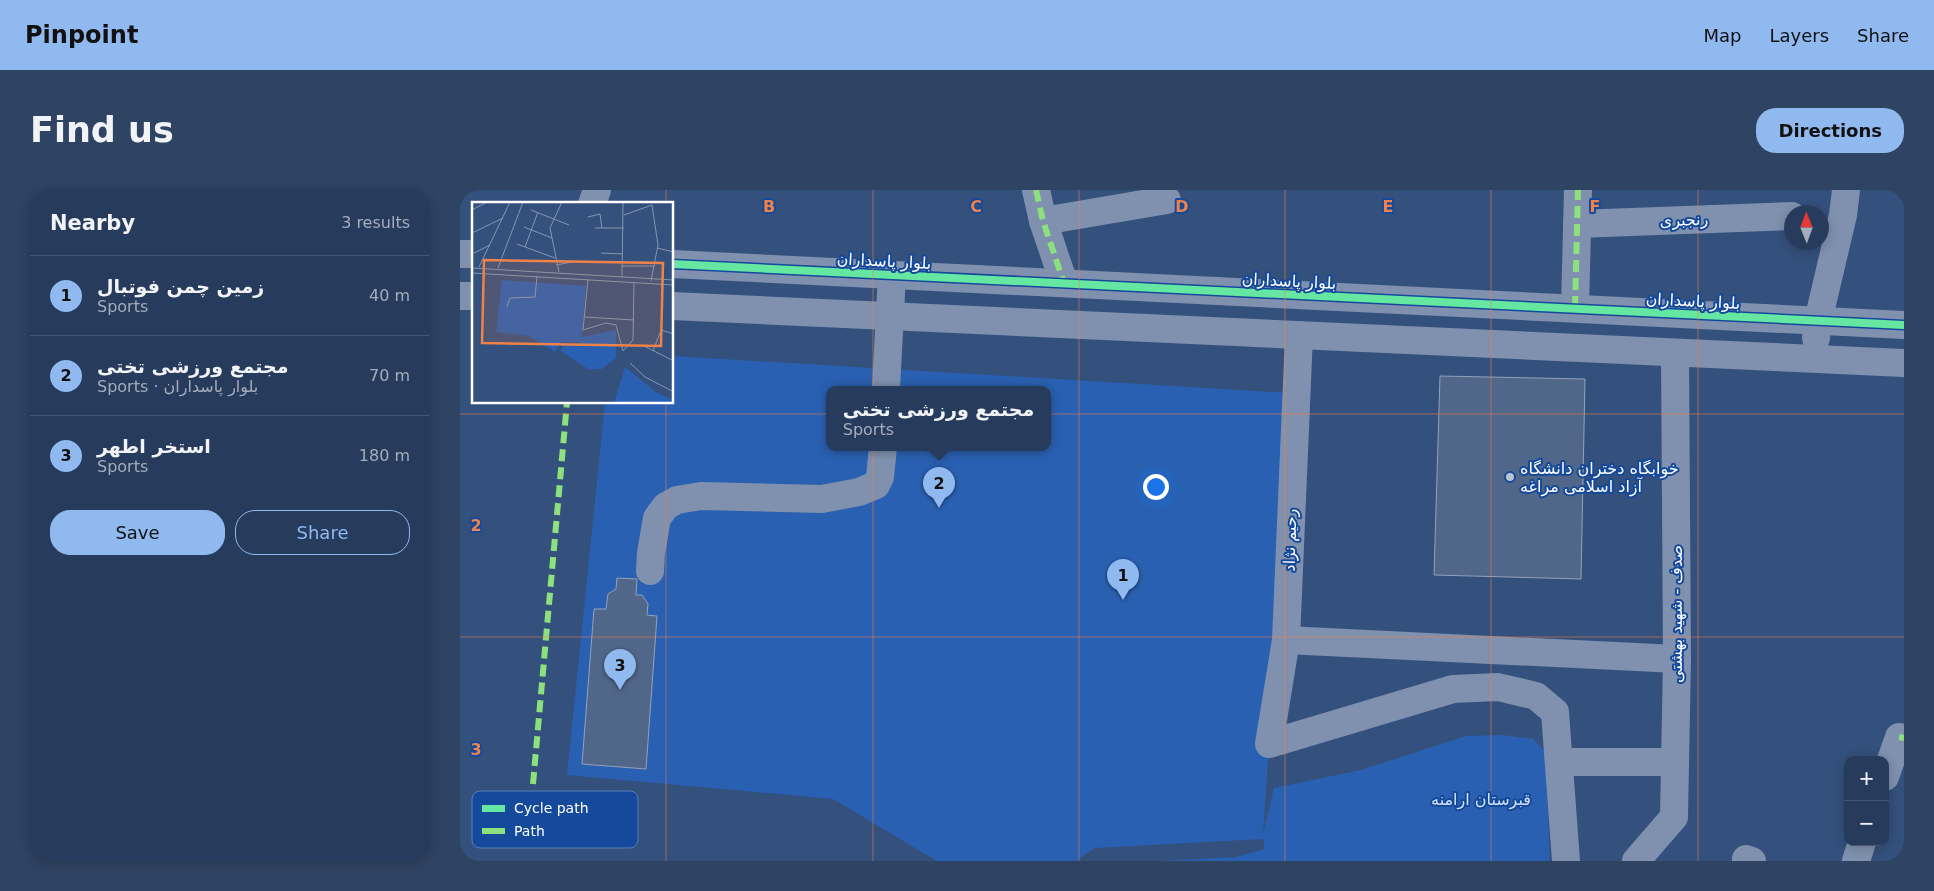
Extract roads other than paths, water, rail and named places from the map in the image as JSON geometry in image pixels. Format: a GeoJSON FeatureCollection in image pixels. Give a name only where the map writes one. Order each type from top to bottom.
{"type":"FeatureCollection","features":[{"type":"Feature","properties":{"kind":"street"},"geometry":{"type":"LineString","coordinates":[[593,202],[597,190]]}},
{"type":"Feature","properties":{"kind":"street"},"geometry":{"type":"LineString","coordinates":[[1036,190],[1043,221],[1064,283]]}},
{"type":"Feature","properties":{"kind":"street"},"geometry":{"type":"LineString","coordinates":[[1575,308],[1578,190]]}},
{"type":"Feature","properties":{"kind":"street"},"geometry":{"type":"LineString","coordinates":[[1043,221],[1167,200]]}},
{"type":"Feature","properties":{"kind":"street"},"geometry":{"type":"LineString","coordinates":[[1813,359],[1837,207]]}},
{"type":"Feature","properties":{"kind":"street","name":"رنجبری"},"geometry":{"type":"LineString","coordinates":[[1577,224],[1784,216]]}},
{"type":"Feature","properties":{"kind":"street","name":"بلوار پاسداران"},"geometry":{"type":"LineString","coordinates":[[674,264],[1904,325]]}},
{"type":"Feature","properties":{"kind":"street"},"geometry":{"type":"LineString","coordinates":[[886,386],[892,275]]}},
{"type":"Feature","properties":{"kind":"street"},"geometry":{"type":"LineString","coordinates":[[674,306],[1904,363]]}},
{"type":"Feature","properties":{"kind":"street","name":"رحیم نژاد"},"geometry":{"type":"LineString","coordinates":[[1299,335],[1286,640],[1269,744],[1452,689],[1498,687],[1536,696],[1555,712],[1560,762]]}},
{"type":"Feature","properties":{"kind":"street","name":"صدف - شهید بهشتی"},"geometry":{"type":"LineString","coordinates":[[1636,861],[1674,817],[1677,659],[1675,353]]}},
{"type":"Feature","properties":{"kind":"street"},"geometry":{"type":"LineString","coordinates":[[650,571],[657,518],[666,506],[677,500],[701,496],[822,499],[859,492],[876,485],[880,477],[883,451]]}},
{"type":"Feature","properties":{"kind":"street"},"geometry":{"type":"LineString","coordinates":[[1286,640],[1677,659]]}},
{"type":"Feature","properties":{"kind":"street"},"geometry":{"type":"LineString","coordinates":[[1889,768],[1902,738]]}},
{"type":"Feature","properties":{"kind":"street"},"geometry":{"type":"LineString","coordinates":[[1566,861],[1560,762],[1675,762]]}},
{"type":"Feature","properties":{"kind":"street"},"geometry":{"type":"LineString","coordinates":[[1856,861],[1861,846]]}},
{"type":"Feature","properties":{"kind":"place","name":"خوابگاه دختران دانشگاه آزاد اسلامی مراغه"},"geometry":{"type":"Point","coordinates":[1510,477]}},
{"type":"Feature","properties":{"kind":"place","name":"مجتمع ورزشی تختی"},"geometry":{"type":"Point","coordinates":[939,508]}},
{"type":"Feature","properties":{"kind":"place","name":"زمین چمن فوتبال"},"geometry":{"type":"Point","coordinates":[1123,600]}},
{"type":"Feature","properties":{"kind":"place","name":"استخر اطهر"},"geometry":{"type":"Point","coordinates":[620,690]}},
{"type":"Feature","properties":{"kind":"park label","name":"قبرستان ارامنه"},"geometry":{"type":"Point","coordinates":[1481,799]}}]}
